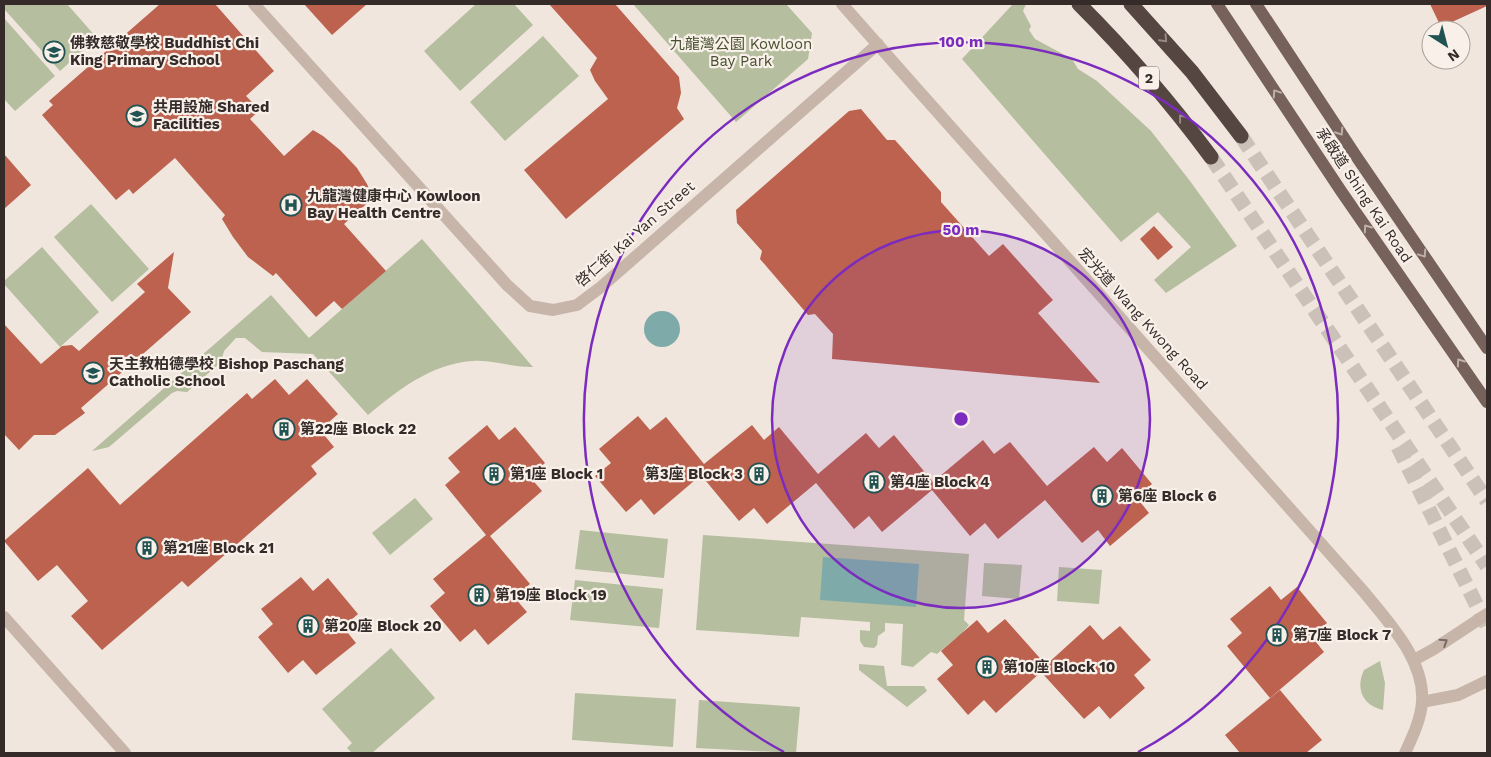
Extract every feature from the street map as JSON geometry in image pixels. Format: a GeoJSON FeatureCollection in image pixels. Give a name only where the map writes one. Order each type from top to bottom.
{"type":"FeatureCollection","features":[{"type":"Feature","properties":{"kind":"highway","name":"2"},"geometry":{"type":"LineString","coordinates":[[1079,4],[1146,75],[1181,116],[1211,157]]}},
{"type":"Feature","properties":{"kind":"highway","name":"2"},"geometry":{"type":"LineString","coordinates":[[1130,4],[1192,72],[1241,136]]}},
{"type":"Feature","properties":{"kind":"main road","name":"承啟道 Shing Kai Road"},"geometry":{"type":"LineString","coordinates":[[1217,4],[1341,191],[1487,402]]}},
{"type":"Feature","properties":{"kind":"main road","name":"承啟道 Shing Kai Road"},"geometry":{"type":"LineString","coordinates":[[1256,4],[1356,156],[1487,348]]}},
{"type":"Feature","properties":{"kind":"street","name":"啓仁街 Kai Yan Street"},"geometry":{"type":"LineString","coordinates":[[254,4],[507,285],[530,306],[553,310],[577,305],[601,287],[878,44]]}},
{"type":"Feature","properties":{"kind":"street","name":"宏光道 Wang Kwong Road"},"geometry":{"type":"LineString","coordinates":[[842,4],[1364,592],[1392,626],[1414,660],[1419,677],[1422,702]]}},
{"type":"Feature","properties":{"kind":"street"},"geometry":{"type":"LineString","coordinates":[[1414,660],[1487,614]]}},
{"type":"Feature","properties":{"kind":"street"},"geometry":{"type":"LineString","coordinates":[[4,617],[125,753]]}},
{"type":"Feature","properties":{"kind":"street"},"geometry":{"type":"LineString","coordinates":[[1405,753],[1414,734],[1422,702],[1458,695],[1487,681]]}},
{"type":"Feature","properties":{"kind":"green space"},"geometry":{"type":"Polygon","coordinates":[[[5,4],[67,4],[97,38],[60,71],[4,9],[5,4]]]}},
{"type":"Feature","properties":{"kind":"green space"},"geometry":{"type":"Polygon","coordinates":[[[476,4],[514,4],[533,25],[460,91],[424,51],[476,4]]]}},
{"type":"Feature","properties":{"kind":"green space","name":"九龍灣公園 Kowloon Bay Park"},"geometry":{"type":"Polygon","coordinates":[[[633,4],[786,4],[812,33],[808,59],[736,122],[633,4]]]}},
{"type":"Feature","properties":{"kind":"green space"},"geometry":{"type":"Polygon","coordinates":[[[1013,4],[1026,4],[1023,11],[1031,26],[1029,30],[1035,39],[1072,59],[1078,69],[1097,81],[1151,131],[1237,246],[1166,293],[1154,280],[1191,247],[1158,212],[1121,242],[962,59],[1013,4]]]}},
{"type":"Feature","properties":{"kind":"green space"},"geometry":{"type":"Polygon","coordinates":[[[4,18],[55,76],[15,111],[4,99],[4,18]]]}},
{"type":"Feature","properties":{"kind":"green space"},"geometry":{"type":"Polygon","coordinates":[[[543,36],[579,76],[505,141],[470,102],[543,36]]]}},
{"type":"Feature","properties":{"kind":"green space"},"geometry":{"type":"Polygon","coordinates":[[[91,204],[149,269],[112,302],[54,237],[91,204]]]}},
{"type":"Feature","properties":{"kind":"green space"},"geometry":{"type":"Polygon","coordinates":[[[422,239],[533,367],[472,361],[443,367],[403,388],[368,415],[313,354],[262,352],[245,338],[236,338],[224,351],[221,362],[187,392],[177,391],[172,393],[109,447],[92,451],[271,295],[309,338],[422,239]]]}},
{"type":"Feature","properties":{"kind":"green space"},"geometry":{"type":"Polygon","coordinates":[[[42,247],[99,312],[60,347],[4,284],[4,281],[42,247]]]}},
{"type":"Feature","properties":{"kind":"green space"},"geometry":{"type":"Polygon","coordinates":[[[415,498],[433,519],[390,555],[372,533],[415,498]]]}},
{"type":"Feature","properties":{"kind":"green space"},"geometry":{"type":"Polygon","coordinates":[[[580,530],[668,539],[664,578],[575,569],[580,530]]]}},
{"type":"Feature","properties":{"kind":"green space"},"geometry":{"type":"Polygon","coordinates":[[[703,535],[969,554],[964,620],[969,625],[963,632],[975,646],[968,652],[956,638],[937,654],[931,652],[913,667],[901,665],[903,624],[885,623],[885,631],[878,636],[877,645],[874,648],[864,647],[860,641],[860,630],[870,631],[870,622],[801,617],[799,637],[696,630],[703,535]]]}},
{"type":"Feature","properties":{"kind":"green space"},"geometry":{"type":"Polygon","coordinates":[[[984,563],[1022,565],[1019,599],[982,596],[984,563]]]}},
{"type":"Feature","properties":{"kind":"green space"},"geometry":{"type":"Polygon","coordinates":[[[1059,567],[1102,570],[1099,604],[1057,601],[1059,567]]]}},
{"type":"Feature","properties":{"kind":"green space"},"geometry":{"type":"Polygon","coordinates":[[[575,580],[663,589],[659,628],[570,620],[575,580]]]}},
{"type":"Feature","properties":{"kind":"green space"},"geometry":{"type":"Polygon","coordinates":[[[391,648],[435,698],[372,753],[352,753],[347,748],[352,743],[322,709],[391,648]]]}},
{"type":"Feature","properties":{"kind":"green space"},"geometry":{"type":"Polygon","coordinates":[[[1380,661],[1385,683],[1383,710],[1370,705],[1366,701],[1360,684],[1364,670],[1380,661]]]}},
{"type":"Feature","properties":{"kind":"green space"},"geometry":{"type":"Polygon","coordinates":[[[859,664],[884,666],[887,686],[924,686],[927,691],[907,707],[859,670],[859,664]]]}},
{"type":"Feature","properties":{"kind":"green space"},"geometry":{"type":"Polygon","coordinates":[[[575,693],[676,699],[673,747],[572,740],[575,693]]]}},
{"type":"Feature","properties":{"kind":"green space"},"geometry":{"type":"Polygon","coordinates":[[[699,700],[800,707],[796,753],[696,748],[699,700]]]}},
{"type":"Feature","properties":{"kind":"water"},"geometry":{"type":"Polygon","coordinates":[[[662,311],[669,312],[675,316],[679,322],[679,336],[675,342],[669,346],[662,347],[655,346],[649,342],[645,336],[644,329],[645,322],[649,316],[655,312],[662,311]]]}},
{"type":"Feature","properties":{"kind":"water"},"geometry":{"type":"Polygon","coordinates":[[[823,557],[919,564],[916,607],[820,600],[823,557]]]}},
{"type":"Feature","properties":{"kind":"building"},"geometry":{"type":"Polygon","coordinates":[[[160,4],[215,4],[274,71],[246,96],[260,110],[250,119],[284,156],[313,130],[340,150],[357,168],[367,184],[373,198],[344,224],[386,271],[342,309],[334,301],[316,317],[276,273],[273,276],[248,257],[222,219],[225,215],[175,158],[133,194],[129,189],[116,200],[42,115],[53,105],[49,101],[160,4]]]}},
{"type":"Feature","properties":{"kind":"building"},"geometry":{"type":"Polygon","coordinates":[[[304,4],[367,4],[332,35],[304,4]]]}},
{"type":"Feature","properties":{"kind":"building"},"geometry":{"type":"Polygon","coordinates":[[[549,4],[615,4],[679,77],[681,93],[677,108],[684,119],[566,219],[524,170],[608,99],[595,81],[590,70],[597,58],[549,4]]]}},
{"type":"Feature","properties":{"kind":"building"},"geometry":{"type":"Polygon","coordinates":[[[1430,4],[1487,4],[1487,6],[1456,20],[1438,20],[1430,4]]]}},
{"type":"Feature","properties":{"kind":"building"},"geometry":{"type":"Polygon","coordinates":[[[861,109],[887,140],[895,140],[941,192],[941,202],[989,256],[1003,244],[1053,300],[1038,313],[1100,383],[832,359],[833,334],[815,314],[808,315],[760,259],[762,251],[737,223],[736,210],[849,111],[861,109]]]}},
{"type":"Feature","properties":{"kind":"building"},"geometry":{"type":"Polygon","coordinates":[[[4,154],[31,185],[4,209],[4,154]]]}},
{"type":"Feature","properties":{"kind":"building"},"geometry":{"type":"Polygon","coordinates":[[[1154,226],[1173,247],[1158,260],[1140,239],[1154,226]]]}},
{"type":"Feature","properties":{"kind":"building"},"geometry":{"type":"Polygon","coordinates":[[[174,252],[168,288],[191,312],[81,408],[85,413],[55,435],[34,435],[19,450],[4,434],[4,324],[41,364],[62,346],[72,345],[79,351],[145,292],[137,284],[174,252]]]}},
{"type":"Feature","properties":{"kind":"building"},"geometry":{"type":"Polygon","coordinates":[[[275,379],[289,395],[307,379],[338,414],[320,430],[334,447],[311,466],[317,474],[188,587],[182,581],[102,650],[71,616],[88,601],[57,565],[38,581],[4,541],[88,468],[120,505],[247,393],[252,399],[275,379]]]}},
{"type":"Feature","properties":{"kind":"building"},"geometry":{"type":"Polygon","coordinates":[[[638,416],[650,430],[666,417],[704,464],[752,425],[764,440],[779,427],[818,474],[866,433],[879,448],[894,435],[933,482],[983,440],[994,454],[1010,442],[1047,486],[1094,447],[1107,462],[1122,448],[1152,484],[1137,498],[1149,513],[1110,546],[1098,530],[1082,543],[1045,500],[998,539],[985,523],[970,536],[932,490],[882,532],[869,516],[854,529],[816,483],[767,524],[754,508],[739,521],[701,475],[654,515],[641,499],[626,512],[595,476],[611,463],[599,449],[638,416]]]}},
{"type":"Feature","properties":{"kind":"building"},"geometry":{"type":"Polygon","coordinates":[[[487,425],[499,440],[515,427],[545,463],[529,476],[542,491],[490,536],[530,584],[514,597],[527,612],[488,645],[475,629],[460,642],[430,606],[445,593],[433,579],[486,535],[445,485],[460,472],[448,458],[487,425]]]}},
{"type":"Feature","properties":{"kind":"building","name":"第20座 Block 20"},"geometry":{"type":"Polygon","coordinates":[[[301,577],[313,591],[328,578],[358,614],[343,627],[356,643],[316,675],[303,660],[288,673],[258,637],[273,624],[261,609],[301,577]]]}},
{"type":"Feature","properties":{"kind":"building","name":"第7座 Block 7"},"geometry":{"type":"Polygon","coordinates":[[[1270,586],[1281,600],[1297,587],[1327,623],[1312,637],[1324,652],[1270,698],[1227,646],[1242,633],[1230,619],[1270,586]]]}},
{"type":"Feature","properties":{"kind":"building"},"geometry":{"type":"Polygon","coordinates":[[[1005,619],[1046,665],[1090,625],[1103,640],[1120,626],[1151,660],[1134,675],[1145,688],[1110,719],[1099,706],[1084,719],[1041,672],[996,713],[984,700],[968,715],[937,679],[953,665],[941,651],[977,620],[988,633],[1005,619]]]}},
{"type":"Feature","properties":{"kind":"building"},"geometry":{"type":"Polygon","coordinates":[[[1280,690],[1322,740],[1306,753],[1240,753],[1225,735],[1280,690]]]}},
{"type":"Feature","properties":{"kind":"tunnel"},"geometry":{"type":"LineString","coordinates":[[1241,136],[1487,501]]}},
{"type":"Feature","properties":{"kind":"tunnel"},"geometry":{"type":"LineString","coordinates":[[1211,157],[1487,566]]}},
{"type":"Feature","properties":{"kind":"tunnel"},"geometry":{"type":"LineString","coordinates":[[1398,447],[1487,626]]}},
{"type":"Feature","properties":{"kind":"place","name":"佛教慈敬學校 Buddhist Chi King Primary School"},"geometry":{"type":"Point","coordinates":[54,52]}},
{"type":"Feature","properties":{"kind":"place","name":"共用設施 Shared Facilities"},"geometry":{"type":"Point","coordinates":[137,116]}},
{"type":"Feature","properties":{"kind":"place","name":"九龍灣健康中心 Kowloon Bay Health Centre"},"geometry":{"type":"Point","coordinates":[291,205]}},
{"type":"Feature","properties":{"kind":"place","name":"天主教柏德學校 Bishop Paschang Catholic School"},"geometry":{"type":"Point","coordinates":[93,373]}},
{"type":"Feature","properties":{"kind":"place","name":"第22座 Block 22"},"geometry":{"type":"Point","coordinates":[284,429]}},
{"type":"Feature","properties":{"kind":"place","name":"第1座 Block 1"},"geometry":{"type":"Point","coordinates":[494,474]}},
{"type":"Feature","properties":{"kind":"place","name":"第3座 Block 3"},"geometry":{"type":"Point","coordinates":[759,474]}},
{"type":"Feature","properties":{"kind":"place","name":"第4座 Block 4"},"geometry":{"type":"Point","coordinates":[874,482]}},
{"type":"Feature","properties":{"kind":"place","name":"第6座 Block 6"},"geometry":{"type":"Point","coordinates":[1102,496]}},
{"type":"Feature","properties":{"kind":"place","name":"第21座 Block 21"},"geometry":{"type":"Point","coordinates":[147,548]}},
{"type":"Feature","properties":{"kind":"place","name":"第19座 Block 19"},"geometry":{"type":"Point","coordinates":[479,595]}},
{"type":"Feature","properties":{"kind":"place","name":"第20座 Block 20"},"geometry":{"type":"Point","coordinates":[308,626]}},
{"type":"Feature","properties":{"kind":"place","name":"第7座 Block 7"},"geometry":{"type":"Point","coordinates":[1277,635]}},
{"type":"Feature","properties":{"kind":"place","name":"第10座 Block 10"},"geometry":{"type":"Point","coordinates":[987,667]}}]}
